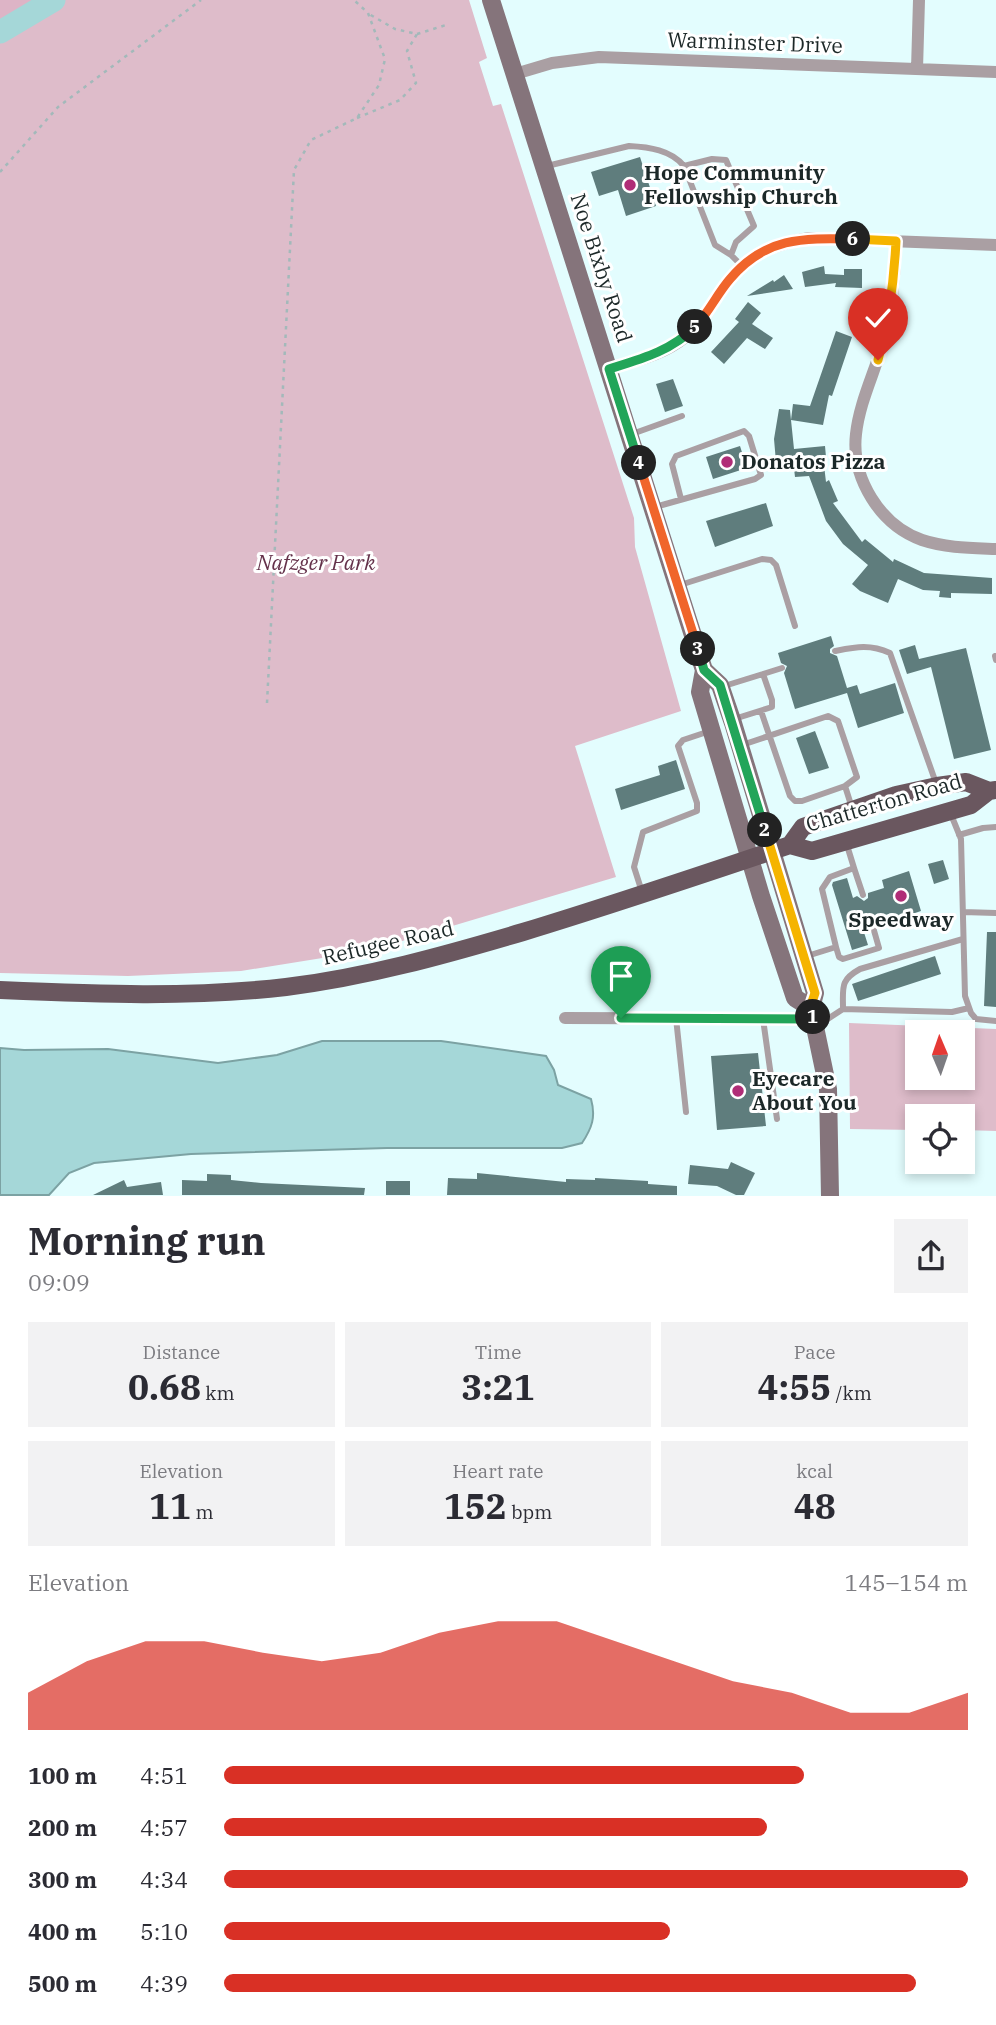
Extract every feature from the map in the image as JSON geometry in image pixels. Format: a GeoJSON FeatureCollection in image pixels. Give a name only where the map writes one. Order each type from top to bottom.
{"type":"FeatureCollection","features":[{"type":"Feature","properties":{"kind":"main road","name":"Chatterton Road"},"geometry":{"type":"LineString","coordinates":[[790,845],[803,827],[896,795],[966,782],[992,790]]}},
{"type":"Feature","properties":{"kind":"main road","name":"Chatterton Road"},"geometry":{"type":"LineString","coordinates":[[771,851],[790,845],[811,851],[971,805],[992,790]]}},
{"type":"Feature","properties":{"kind":"main road","name":"Refugee Road"},"geometry":{"type":"LineString","coordinates":[[0,990],[171,995],[286,987],[411,964],[643,894],[771,851]]}},
{"type":"Feature","properties":{"kind":"street","name":"Noe Bixby Road"},"geometry":{"type":"LineString","coordinates":[[491,0],[704,670],[720,687],[732,720],[805,957],[815,993],[813,1018],[828,1089],[830,1195]]}},
{"type":"Feature","properties":{"kind":"street"},"geometry":{"type":"LineString","coordinates":[[917,69],[919,0]]}},
{"type":"Feature","properties":{"kind":"street","name":"Warminster Drive"},"geometry":{"type":"LineString","coordinates":[[515,74],[552,63],[599,57],[996,72]]}},
{"type":"Feature","properties":{"kind":"street"},"geometry":{"type":"LineString","coordinates":[[609,369],[664,350],[684,338],[742,266],[767,248],[783,242],[809,238],[996,245]]}},
{"type":"Feature","properties":{"kind":"street"},"geometry":{"type":"LineString","coordinates":[[896,241],[893,294],[887,327],[861,410],[855,450],[866,489],[891,521],[920,539],[954,547],[996,549]]}},
{"type":"Feature","properties":{"kind":"street","name":"Noe Bixby Road"},"geometry":{"type":"LineString","coordinates":[[704,670],[700,692],[750,858],[795,998],[813,1018]]}},
{"type":"Feature","properties":{"kind":"street"},"geometry":{"type":"LineString","coordinates":[[565,1017],[764,1020],[813,1018]]}},
{"type":"Feature","properties":{"kind":"lane"},"geometry":{"type":"LineString","coordinates":[[545,166],[629,146],[675,155],[684,166],[715,245],[742,266]]}},
{"type":"Feature","properties":{"kind":"lane"},"geometry":{"type":"LineString","coordinates":[[684,166],[712,159],[726,160],[754,226],[736,242],[731,255]]}},
{"type":"Feature","properties":{"kind":"lane"},"geometry":{"type":"LineString","coordinates":[[630,435],[682,416]]}},
{"type":"Feature","properties":{"kind":"lane"},"geometry":{"type":"LineString","coordinates":[[653,508],[761,475],[749,436],[744,431],[677,456],[672,464],[681,499]]}},
{"type":"Feature","properties":{"kind":"lane"},"geometry":{"type":"LineString","coordinates":[[678,586],[762,559],[771,559],[776,565],[795,626]]}},
{"type":"Feature","properties":{"kind":"lane"},"geometry":{"type":"LineString","coordinates":[[835,651],[864,645],[890,653],[937,786]]}},
{"type":"Feature","properties":{"kind":"lane"},"geometry":{"type":"LineString","coordinates":[[720,687],[782,668]]}},
{"type":"Feature","properties":{"kind":"lane"},"geometry":{"type":"LineString","coordinates":[[732,720],[772,707],[763,674]]}},
{"type":"Feature","properties":{"kind":"lane"},"geometry":{"type":"LineString","coordinates":[[740,746],[769,735],[828,716],[838,721],[857,777],[845,786],[802,801],[794,801],[790,796],[769,735],[761,711]]}},
{"type":"Feature","properties":{"kind":"lane"},"geometry":{"type":"LineString","coordinates":[[643,894],[634,867],[643,832],[696,811],[697,803],[678,746],[683,740],[712,731]]}},
{"type":"Feature","properties":{"kind":"lane"},"geometry":{"type":"LineString","coordinates":[[845,786],[852,810]]}},
{"type":"Feature","properties":{"kind":"lane"},"geometry":{"type":"LineString","coordinates":[[949,810],[961,839],[965,996],[976,1019],[996,1021]]}},
{"type":"Feature","properties":{"kind":"lane"},"geometry":{"type":"LineString","coordinates":[[959,835],[996,827]]}},
{"type":"Feature","properties":{"kind":"lane"},"geometry":{"type":"LineString","coordinates":[[846,841],[863,895]]}},
{"type":"Feature","properties":{"kind":"lane"},"geometry":{"type":"LineString","coordinates":[[854,868],[830,877],[822,889],[839,957],[842,959],[879,948],[871,920]]}},
{"type":"Feature","properties":{"kind":"lane"},"geometry":{"type":"LineString","coordinates":[[963,912],[996,913]]}},
{"type":"Feature","properties":{"kind":"lane"},"geometry":{"type":"LineString","coordinates":[[844,1009],[843,990],[850,975],[963,939]]}},
{"type":"Feature","properties":{"kind":"lane"},"geometry":{"type":"LineString","coordinates":[[805,957],[836,947]]}},
{"type":"Feature","properties":{"kind":"lane"},"geometry":{"type":"LineString","coordinates":[[813,1018],[844,1009],[952,1012],[969,1008]]}},
{"type":"Feature","properties":{"kind":"lane"},"geometry":{"type":"LineString","coordinates":[[676,1018],[685,1112]]}},
{"type":"Feature","properties":{"kind":"lane"},"geometry":{"type":"LineString","coordinates":[[764,1020],[777,1119]]}},
{"type":"Feature","properties":{"kind":"path"},"geometry":{"type":"LineString","coordinates":[[0,172],[58,107],[201,0]]}},
{"type":"Feature","properties":{"kind":"path"},"geometry":{"type":"LineString","coordinates":[[354,0],[368,13],[395,29],[417,34],[446,26]]}},
{"type":"Feature","properties":{"kind":"path"},"geometry":{"type":"LineString","coordinates":[[357,118],[379,85],[385,59],[368,13]]}},
{"type":"Feature","properties":{"kind":"path"},"geometry":{"type":"LineString","coordinates":[[267,703],[294,170],[311,140],[400,100],[416,83],[407,51],[417,34]]}},
{"type":"Feature","properties":{"kind":"green space","name":"Nafzger Park"},"geometry":{"type":"Polygon","coordinates":[[[54,0],[469,0],[487,58],[479,62],[493,106],[501,104],[634,518],[635,547],[681,711],[575,746],[616,877],[372,950],[241,971],[128,976],[0,973],[0,32],[54,0]]]}},
{"type":"Feature","properties":{"kind":"green space"},"geometry":{"type":"Polygon","coordinates":[[[849,1023],[905,1025],[905,1090],[975,1090],[975,1028],[996,1029],[996,1131],[975,1130],[975,1104],[905,1104],[905,1130],[850,1129],[849,1023]]]}},
{"type":"Feature","properties":{"kind":"shaded area"},"geometry":{"type":"Polygon","coordinates":[[[0,0],[54,0],[0,32],[0,0]]]}},
{"type":"Feature","properties":{"kind":"water"},"geometry":{"type":"Polygon","coordinates":[[[322,1041],[441,1041],[546,1056],[558,1085],[591,1099],[591,1127],[582,1143],[562,1148],[387,1148],[191,1154],[94,1163],[69,1173],[49,1195],[0,1195],[0,1048],[108,1049],[218,1063],[277,1055],[322,1041]]]}},
{"type":"Feature","properties":{"kind":"building"},"geometry":{"type":"Polygon","coordinates":[[[640,157],[656,206],[626,216],[618,190],[599,196],[591,172],[640,157]]]}},
{"type":"Feature","properties":{"kind":"building"},"geometry":{"type":"Polygon","coordinates":[[[824,266],[825,274],[844,275],[844,269],[862,269],[862,288],[835,287],[836,283],[805,287],[802,272],[824,266]]]}},
{"type":"Feature","properties":{"kind":"building"},"geometry":{"type":"Polygon","coordinates":[[[784,275],[793,289],[747,296],[773,280],[774,282],[784,275]]]}},
{"type":"Feature","properties":{"kind":"building"},"geometry":{"type":"Polygon","coordinates":[[[748,302],[761,313],[752,324],[773,338],[765,349],[747,338],[724,364],[711,352],[739,322],[735,319],[748,302]]]}},
{"type":"Feature","properties":{"kind":"building"},"geometry":{"type":"Polygon","coordinates":[[[836,331],[852,337],[832,396],[829,395],[823,425],[791,420],[793,404],[810,406],[836,331]]]}},
{"type":"Feature","properties":{"kind":"building"},"geometry":{"type":"Polygon","coordinates":[[[673,379],[683,406],[665,412],[656,384],[673,379]]]}},
{"type":"Feature","properties":{"kind":"building"},"geometry":{"type":"Polygon","coordinates":[[[779,409],[790,410],[794,449],[825,446],[826,457],[823,457],[826,482],[829,480],[838,501],[833,503],[862,542],[865,539],[893,562],[894,559],[924,573],[992,578],[992,594],[951,593],[951,598],[939,597],[940,591],[923,590],[898,579],[888,603],[860,591],[852,584],[868,565],[843,544],[826,521],[809,476],[795,477],[793,460],[776,462],[774,439],[779,409]]]}},
{"type":"Feature","properties":{"kind":"building","name":"Donatos Pizza"},"geometry":{"type":"Polygon","coordinates":[[[740,446],[747,468],[713,479],[706,457],[740,446]]]}},
{"type":"Feature","properties":{"kind":"building"},"geometry":{"type":"Polygon","coordinates":[[[766,503],[773,526],[715,547],[706,521],[766,503]]]}},
{"type":"Feature","properties":{"kind":"building"},"geometry":{"type":"Polygon","coordinates":[[[831,636],[834,646],[830,653],[837,656],[847,688],[857,685],[860,694],[895,683],[904,713],[858,728],[847,693],[795,709],[784,673],[787,666],[781,663],[778,653],[831,636]]]}},
{"type":"Feature","properties":{"kind":"building"},"geometry":{"type":"Polygon","coordinates":[[[915,645],[919,659],[966,648],[991,750],[954,759],[931,667],[907,674],[899,650],[915,645]]]}},
{"type":"Feature","properties":{"kind":"building"},"geometry":{"type":"Polygon","coordinates":[[[815,731],[829,768],[809,774],[796,738],[815,731]]]}},
{"type":"Feature","properties":{"kind":"building"},"geometry":{"type":"Polygon","coordinates":[[[676,760],[685,789],[621,810],[615,789],[660,775],[658,766],[676,760]]]}},
{"type":"Feature","properties":{"kind":"building"},"geometry":{"type":"Polygon","coordinates":[[[943,860],[949,879],[934,884],[928,864],[943,860]]]}},
{"type":"Feature","properties":{"kind":"building","name":"Speedway"},"geometry":{"type":"Polygon","coordinates":[[[909,871],[921,911],[894,920],[892,913],[876,918],[869,915],[866,921],[861,923],[868,945],[852,950],[833,882],[847,878],[853,898],[857,896],[864,901],[868,898],[868,893],[884,888],[882,880],[909,871]]]}},
{"type":"Feature","properties":{"kind":"building"},"geometry":{"type":"Polygon","coordinates":[[[987,932],[996,932],[996,1007],[984,1006],[987,932]]]}},
{"type":"Feature","properties":{"kind":"building"},"geometry":{"type":"Polygon","coordinates":[[[935,956],[941,974],[858,1001],[852,984],[935,956]]]}},
{"type":"Feature","properties":{"kind":"building","name":"Eyecare About You"},"geometry":{"type":"Polygon","coordinates":[[[758,1053],[766,1126],[717,1130],[711,1056],[758,1053]]]}},
{"type":"Feature","properties":{"kind":"building"},"geometry":{"type":"Polygon","coordinates":[[[731,1162],[755,1173],[744,1195],[736,1195],[717,1186],[688,1184],[690,1165],[728,1169],[731,1162]]]}},
{"type":"Feature","properties":{"kind":"building"},"geometry":{"type":"Polygon","coordinates":[[[477,1173],[566,1182],[566,1179],[595,1178],[648,1181],[648,1184],[677,1186],[677,1195],[447,1195],[448,1178],[477,1179],[477,1173]]]}},
{"type":"Feature","properties":{"kind":"building"},"geometry":{"type":"Polygon","coordinates":[[[207,1174],[231,1175],[231,1180],[261,1183],[365,1188],[364,1195],[182,1195],[182,1180],[207,1181],[207,1174]]]}},
{"type":"Feature","properties":{"kind":"building"},"geometry":{"type":"Polygon","coordinates":[[[124,1180],[127,1187],[161,1182],[163,1195],[93,1195],[124,1180]]]}},
{"type":"Feature","properties":{"kind":"building"},"geometry":{"type":"Polygon","coordinates":[[[386,1181],[410,1181],[410,1195],[386,1195],[386,1181]]]}},
{"type":"Feature","properties":{"kind":"waterway"},"geometry":{"type":"LineString","coordinates":[[0,32],[54,0]]}},
{"type":"Feature","properties":{"kind":"place","name":"Hope Community Fellowship Church"},"geometry":{"type":"Point","coordinates":[630,185]}},
{"type":"Feature","properties":{"kind":"place","name":"Donatos Pizza"},"geometry":{"type":"Point","coordinates":[727,462]}},
{"type":"Feature","properties":{"kind":"place","name":"Speedway"},"geometry":{"type":"Point","coordinates":[901,896]}},
{"type":"Feature","properties":{"kind":"place","name":"Eyecare About You"},"geometry":{"type":"Point","coordinates":[738,1091]}},
{"type":"Feature","properties":{"kind":"route"},"geometry":{"type":"LineString","coordinates":[[621,1018],[814,1019],[810,1008],[815,993],[733,723],[720,685],[704,670],[609,369],[664,350],[684,338],[700,321],[728,281],[752,257],[783,242],[809,238],[896,241],[893,294],[878,360]]}}]}
